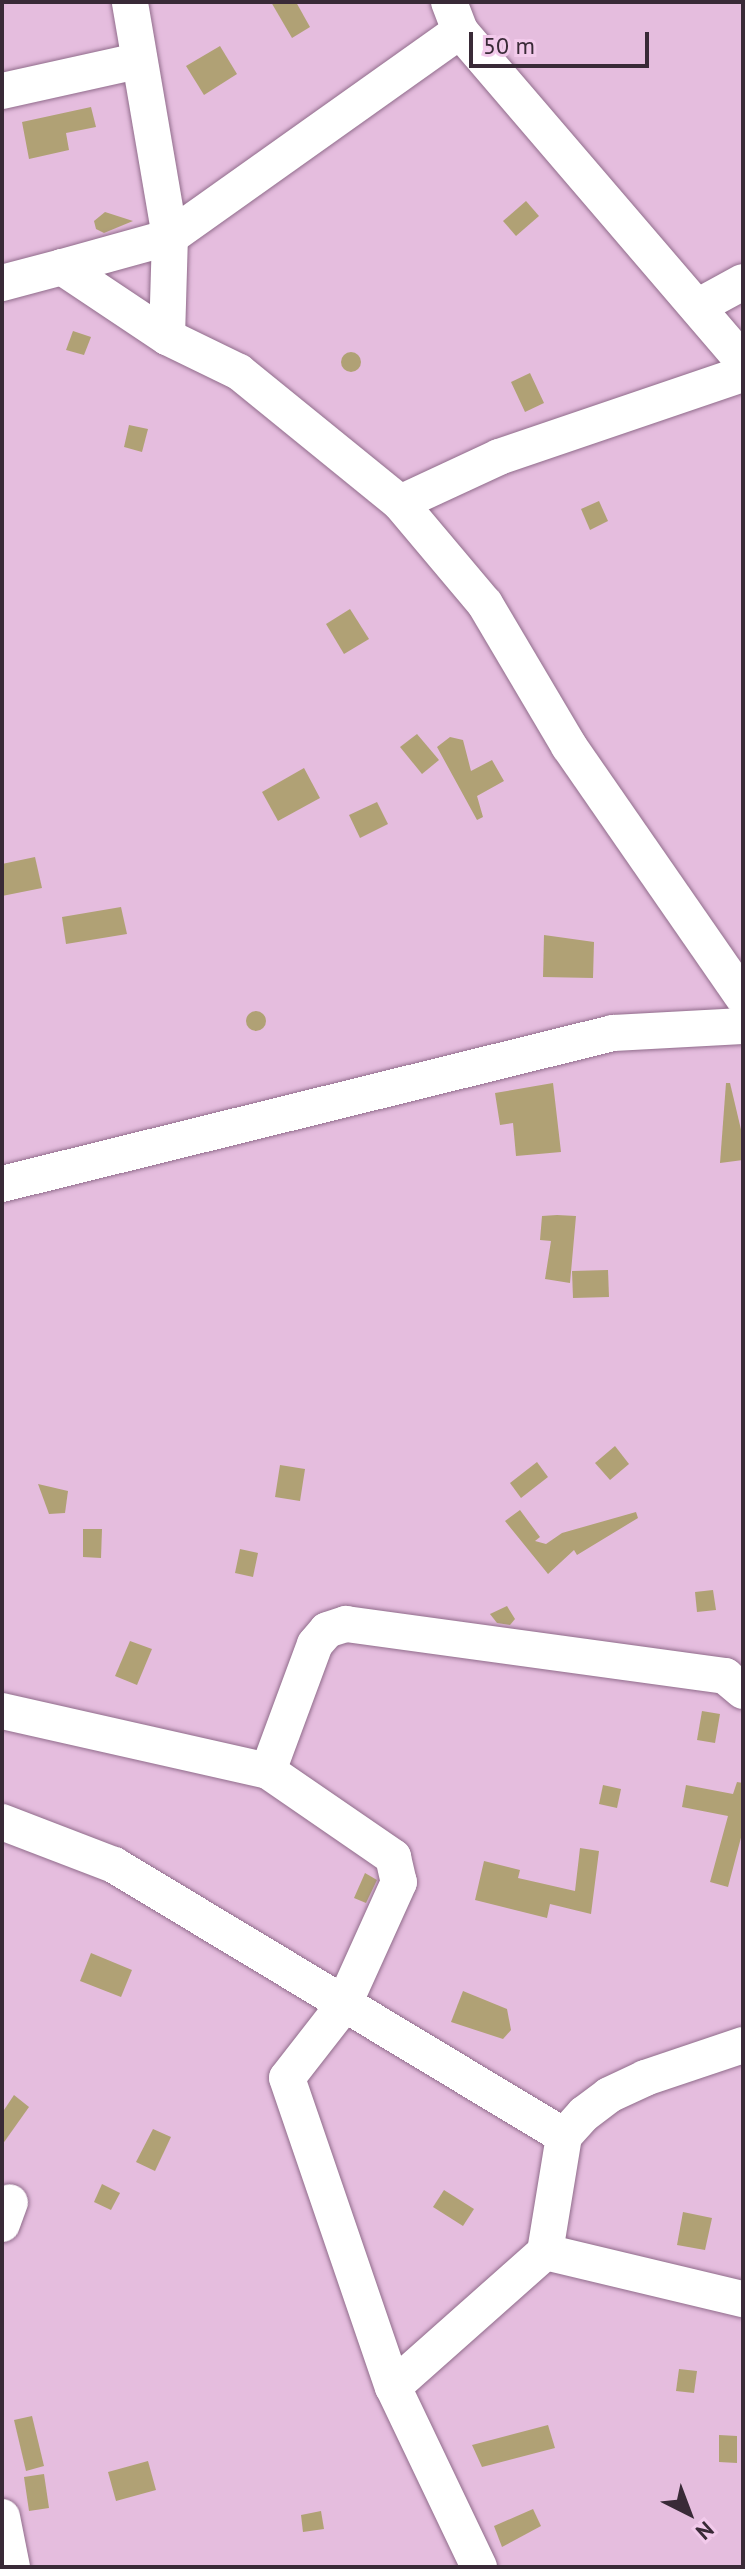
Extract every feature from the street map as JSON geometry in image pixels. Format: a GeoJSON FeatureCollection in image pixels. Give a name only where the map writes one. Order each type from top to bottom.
{"type":"FeatureCollection","features":[{"type":"Feature","properties":{"kind":"street"},"geometry":{"type":"LineString","coordinates":[[130,2],[137,61],[170,237],[167,337]]}},
{"type":"Feature","properties":{"kind":"street"},"geometry":{"type":"LineString","coordinates":[[2,283],[170,237],[455,16],[743,361]]}},
{"type":"Feature","properties":{"kind":"street"},"geometry":{"type":"LineString","coordinates":[[2,91],[137,61]]}},
{"type":"Feature","properties":{"kind":"street"},"geometry":{"type":"LineString","coordinates":[[62,267],[167,337],[239,372],[400,503],[485,604],[569,746],[738,979]]}},
{"type":"Feature","properties":{"kind":"street"},"geometry":{"type":"LineString","coordinates":[[697,307],[743,282]]}},
{"type":"Feature","properties":{"kind":"street"},"geometry":{"type":"LineString","coordinates":[[400,503],[499,457],[743,374]]}},
{"type":"Feature","properties":{"kind":"street"},"geometry":{"type":"LineString","coordinates":[[2,1184],[613,1033],[743,1026]]}},
{"type":"Feature","properties":{"kind":"street"},"geometry":{"type":"LineString","coordinates":[[268,1771],[315,1644],[327,1630],[346,1624],[725,1676],[743,1691]]}},
{"type":"Feature","properties":{"kind":"street"},"geometry":{"type":"LineString","coordinates":[[2,1711],[268,1771],[393,1857],[399,1869],[399,1882],[343,2006],[291,2067],[288,2092],[393,2387],[479,2567]]}},
{"type":"Feature","properties":{"kind":"street"},"geometry":{"type":"LineString","coordinates":[[2,1822],[114,1865],[343,2006],[564,2136]]}},
{"type":"Feature","properties":{"kind":"street"},"geometry":{"type":"LineString","coordinates":[[393,2387],[545,2252],[564,2136],[609,2095],[743,2045]]}},
{"type":"Feature","properties":{"kind":"street"},"geometry":{"type":"LineString","coordinates":[[545,2252],[743,2299]]}},
{"type":"Feature","properties":{"kind":"street"},"geometry":{"type":"LineString","coordinates":[[2,2517],[12,2567]]}},
{"type":"Feature","properties":{"kind":"building"},"geometry":{"type":"Polygon","coordinates":[[[271,2],[296,2],[310,27],[292,38],[271,2]]]}},
{"type":"Feature","properties":{"kind":"building"},"geometry":{"type":"Polygon","coordinates":[[[220,46],[237,74],[204,95],[186,66],[220,46]]]}},
{"type":"Feature","properties":{"kind":"building"},"geometry":{"type":"Polygon","coordinates":[[[91,107],[96,127],[66,133],[69,150],[29,159],[22,122],[91,107]]]}},
{"type":"Feature","properties":{"kind":"building"},"geometry":{"type":"Polygon","coordinates":[[[526,201],[539,216],[516,236],[503,221],[526,201]]]}},
{"type":"Feature","properties":{"kind":"building"},"geometry":{"type":"Polygon","coordinates":[[[105,212],[133,221],[104,233],[96,229],[94,221],[105,212]]]}},
{"type":"Feature","properties":{"kind":"building"},"geometry":{"type":"Polygon","coordinates":[[[73,331],[91,337],[84,355],[66,350],[73,331]]]}},
{"type":"Feature","properties":{"kind":"building"},"geometry":{"type":"Polygon","coordinates":[[[347,352],[355,352],[361,362],[355,372],[347,372],[341,366],[341,358],[347,352]]]}},
{"type":"Feature","properties":{"kind":"building"},"geometry":{"type":"Polygon","coordinates":[[[530,373],[544,403],[525,412],[511,382],[530,373]]]}},
{"type":"Feature","properties":{"kind":"building"},"geometry":{"type":"Polygon","coordinates":[[[129,425],[148,429],[142,452],[124,447],[129,425]]]}},
{"type":"Feature","properties":{"kind":"building"},"geometry":{"type":"Polygon","coordinates":[[[599,501],[608,521],[590,530],[581,509],[599,501]]]}},
{"type":"Feature","properties":{"kind":"building"},"geometry":{"type":"Polygon","coordinates":[[[350,609],[369,639],[344,654],[326,624],[350,609]]]}},
{"type":"Feature","properties":{"kind":"building"},"geometry":{"type":"Polygon","coordinates":[[[417,734],[439,760],[422,774],[400,747],[417,734]]]}},
{"type":"Feature","properties":{"kind":"building"},"geometry":{"type":"Polygon","coordinates":[[[450,737],[463,740],[471,771],[492,760],[504,781],[477,796],[483,817],[477,820],[437,747],[450,737]]]}},
{"type":"Feature","properties":{"kind":"building"},"geometry":{"type":"Polygon","coordinates":[[[304,768],[320,798],[278,821],[262,792],[304,768]]]}},
{"type":"Feature","properties":{"kind":"building"},"geometry":{"type":"Polygon","coordinates":[[[377,802],[388,824],[360,838],[349,815],[377,802]]]}},
{"type":"Feature","properties":{"kind":"building"},"geometry":{"type":"Polygon","coordinates":[[[35,857],[42,888],[2,896],[2,864],[35,857]]]}},
{"type":"Feature","properties":{"kind":"building"},"geometry":{"type":"Polygon","coordinates":[[[121,907],[127,934],[66,944],[62,917],[121,907]]]}},
{"type":"Feature","properties":{"kind":"building"},"geometry":{"type":"Polygon","coordinates":[[[544,935],[594,942],[593,978],[543,977],[544,935]]]}},
{"type":"Feature","properties":{"kind":"building"},"geometry":{"type":"Polygon","coordinates":[[[256,1011],[263,1014],[266,1021],[263,1028],[256,1031],[249,1028],[246,1021],[249,1014],[256,1011]]]}},
{"type":"Feature","properties":{"kind":"building"},"geometry":{"type":"Polygon","coordinates":[[[553,1083],[561,1152],[516,1156],[513,1123],[500,1125],[495,1093],[553,1083]]]}},
{"type":"Feature","properties":{"kind":"building"},"geometry":{"type":"Polygon","coordinates":[[[726,1083],[730,1083],[743,1138],[743,1160],[720,1163],[726,1083]]]}},
{"type":"Feature","properties":{"kind":"building"},"geometry":{"type":"Polygon","coordinates":[[[542,1216],[576,1216],[570,1283],[545,1279],[551,1241],[540,1240],[542,1216]]]}},
{"type":"Feature","properties":{"kind":"building"},"geometry":{"type":"Polygon","coordinates":[[[608,1270],[609,1297],[573,1298],[572,1271],[608,1270]]]}},
{"type":"Feature","properties":{"kind":"building"},"geometry":{"type":"Polygon","coordinates":[[[615,1446],[629,1464],[610,1480],[595,1463],[615,1446]]]}},
{"type":"Feature","properties":{"kind":"building"},"geometry":{"type":"Polygon","coordinates":[[[537,1462],[548,1477],[521,1498],[510,1483],[537,1462]]]}},
{"type":"Feature","properties":{"kind":"building"},"geometry":{"type":"Polygon","coordinates":[[[280,1465],[305,1469],[300,1501],[275,1497],[280,1465]]]}},
{"type":"Feature","properties":{"kind":"building"},"geometry":{"type":"Polygon","coordinates":[[[38,1484],[68,1491],[65,1513],[49,1514],[38,1484]]]}},
{"type":"Feature","properties":{"kind":"building"},"geometry":{"type":"Polygon","coordinates":[[[520,1510],[540,1537],[535,1541],[546,1544],[562,1533],[636,1512],[638,1518],[577,1555],[574,1550],[548,1574],[505,1521],[520,1510]]]}},
{"type":"Feature","properties":{"kind":"building"},"geometry":{"type":"Polygon","coordinates":[[[83,1529],[102,1529],[101,1558],[83,1557],[83,1529]]]}},
{"type":"Feature","properties":{"kind":"building"},"geometry":{"type":"Polygon","coordinates":[[[240,1549],[258,1553],[253,1577],[235,1573],[240,1549]]]}},
{"type":"Feature","properties":{"kind":"building"},"geometry":{"type":"Polygon","coordinates":[[[713,1590],[716,1610],[697,1612],[695,1592],[713,1590]]]}},
{"type":"Feature","properties":{"kind":"building"},"geometry":{"type":"Polygon","coordinates":[[[507,1606],[515,1619],[510,1625],[497,1623],[490,1614],[507,1606]]]}},
{"type":"Feature","properties":{"kind":"building"},"geometry":{"type":"Polygon","coordinates":[[[130,1641],[152,1649],[137,1685],[115,1676],[130,1641]]]}},
{"type":"Feature","properties":{"kind":"building"},"geometry":{"type":"Polygon","coordinates":[[[702,1711],[720,1714],[715,1743],[697,1740],[702,1711]]]}},
{"type":"Feature","properties":{"kind":"building"},"geometry":{"type":"Polygon","coordinates":[[[737,1782],[743,1783],[743,1830],[728,1887],[710,1882],[728,1816],[682,1807],[686,1785],[733,1794],[737,1782]]]}},
{"type":"Feature","properties":{"kind":"building"},"geometry":{"type":"Polygon","coordinates":[[[603,1785],[621,1789],[617,1808],[599,1804],[603,1785]]]}},
{"type":"Feature","properties":{"kind":"building"},"geometry":{"type":"Polygon","coordinates":[[[580,1848],[599,1851],[591,1914],[550,1904],[547,1918],[475,1900],[484,1861],[520,1870],[518,1878],[575,1891],[580,1848]]]}},
{"type":"Feature","properties":{"kind":"building"},"geometry":{"type":"Polygon","coordinates":[[[365,1873],[377,1880],[366,1903],[354,1898],[365,1873]]]}},
{"type":"Feature","properties":{"kind":"building"},"geometry":{"type":"Polygon","coordinates":[[[91,1953],[132,1970],[121,1997],[80,1981],[91,1953]]]}},
{"type":"Feature","properties":{"kind":"building"},"geometry":{"type":"Polygon","coordinates":[[[463,1991],[507,2009],[511,2030],[503,2039],[451,2022],[463,1991]]]}},
{"type":"Feature","properties":{"kind":"building"},"geometry":{"type":"Polygon","coordinates":[[[14,2095],[29,2107],[2,2145],[2,2113],[14,2095]]]}},
{"type":"Feature","properties":{"kind":"building"},"geometry":{"type":"Polygon","coordinates":[[[153,2129],[171,2137],[155,2171],[136,2162],[153,2129]]]}},
{"type":"Feature","properties":{"kind":"building"},"geometry":{"type":"Polygon","coordinates":[[[102,2184],[120,2193],[111,2210],[94,2202],[102,2184]]]}},
{"type":"Feature","properties":{"kind":"building"},"geometry":{"type":"Polygon","coordinates":[[[444,2190],[474,2209],[463,2226],[433,2207],[444,2190]]]}},
{"type":"Feature","properties":{"kind":"building"},"geometry":{"type":"Polygon","coordinates":[[[683,2212],[712,2218],[705,2250],[677,2245],[683,2212]]]}},
{"type":"Feature","properties":{"kind":"building"},"geometry":{"type":"Polygon","coordinates":[[[679,2369],[697,2371],[694,2393],[676,2391],[679,2369]]]}},
{"type":"Feature","properties":{"kind":"building"},"geometry":{"type":"Polygon","coordinates":[[[32,2416],[44,2466],[26,2471],[14,2420],[32,2416]]]}},
{"type":"Feature","properties":{"kind":"building"},"geometry":{"type":"Polygon","coordinates":[[[548,2425],[555,2448],[482,2467],[472,2445],[548,2425]]]}},
{"type":"Feature","properties":{"kind":"building"},"geometry":{"type":"Polygon","coordinates":[[[719,2435],[737,2436],[737,2463],[719,2462],[719,2435]]]}},
{"type":"Feature","properties":{"kind":"building"},"geometry":{"type":"Polygon","coordinates":[[[148,2461],[156,2490],[116,2501],[108,2472],[148,2461]]]}},
{"type":"Feature","properties":{"kind":"building"},"geometry":{"type":"Polygon","coordinates":[[[44,2474],[49,2508],[29,2511],[24,2477],[44,2474]]]}},
{"type":"Feature","properties":{"kind":"building"},"geometry":{"type":"Polygon","coordinates":[[[533,2509],[541,2526],[502,2547],[494,2526],[533,2509]]]}},
{"type":"Feature","properties":{"kind":"building"},"geometry":{"type":"Polygon","coordinates":[[[321,2511],[324,2529],[303,2532],[301,2515],[321,2511]]]}}]}
